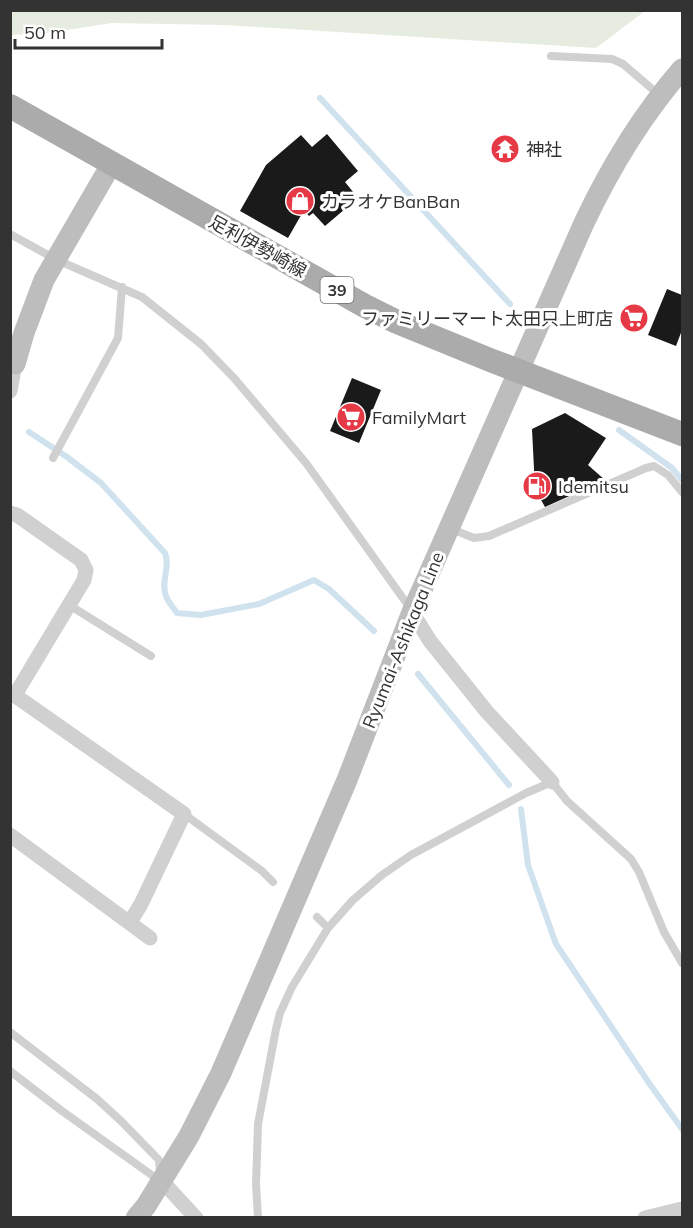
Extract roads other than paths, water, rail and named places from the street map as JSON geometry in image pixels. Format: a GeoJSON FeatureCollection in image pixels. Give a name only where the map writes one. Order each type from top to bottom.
{"type":"FeatureCollection","features":[{"type":"Feature","properties":{"kind":"main road","name":"Ryumai-Ashikaga Line"},"geometry":{"type":"LineString","coordinates":[[141,1212],[189,1136],[221,1072],[347,780],[412,612],[600,190],[633,137],[682,69]]}},
{"type":"Feature","properties":{"kind":"main road","name":"足利伊勢崎線"},"geometry":{"type":"LineString","coordinates":[[10,106],[365,306],[407,326],[682,434]]}},
{"type":"Feature","properties":{"kind":"main road"},"geometry":{"type":"LineString","coordinates":[[15,364],[34,303],[44,280],[112,164]]}},
{"type":"Feature","properties":{"kind":"street"},"geometry":{"type":"LineString","coordinates":[[10,391],[15,364]]}},
{"type":"Feature","properties":{"kind":"street"},"geometry":{"type":"LineString","coordinates":[[10,513],[17,515],[81,560],[86,570],[84,580],[13,694],[183,814],[141,904],[130,922]]}},
{"type":"Feature","properties":{"kind":"street"},"geometry":{"type":"LineString","coordinates":[[412,612],[430,641],[488,712],[552,782]]}},
{"type":"Feature","properties":{"kind":"street"},"geometry":{"type":"LineString","coordinates":[[10,836],[150,938]]}},
{"type":"Feature","properties":{"kind":"street"},"geometry":{"type":"LineString","coordinates":[[162,1181],[196,1218]]}},
{"type":"Feature","properties":{"kind":"street"},"geometry":{"type":"LineString","coordinates":[[645,1218],[682,1209]]}},
{"type":"Feature","properties":{"kind":"lane"},"geometry":{"type":"LineString","coordinates":[[551,56],[612,59],[623,64],[661,97]]}},
{"type":"Feature","properties":{"kind":"lane"},"geometry":{"type":"LineString","coordinates":[[10,234],[57,260],[122,288],[154,305],[201,344],[234,378],[306,463],[412,612]]}},
{"type":"Feature","properties":{"kind":"lane"},"geometry":{"type":"LineString","coordinates":[[53,458],[118,338],[122,288]]}},
{"type":"Feature","properties":{"kind":"lane"},"geometry":{"type":"LineString","coordinates":[[449,528],[474,538],[489,536],[654,466],[668,475],[682,492]]}},
{"type":"Feature","properties":{"kind":"lane"},"geometry":{"type":"LineString","coordinates":[[69,605],[152,656]]}},
{"type":"Feature","properties":{"kind":"lane"},"geometry":{"type":"LineString","coordinates":[[258,1218],[256,1184],[258,1124],[276,1029],[292,987],[328,928],[353,900],[382,875],[411,855],[526,792],[552,782],[567,801],[631,859],[639,872],[664,932],[682,963]]}},
{"type":"Feature","properties":{"kind":"lane"},"geometry":{"type":"LineString","coordinates":[[183,814],[262,871],[273,882]]}},
{"type":"Feature","properties":{"kind":"lane"},"geometry":{"type":"LineString","coordinates":[[317,917],[328,928]]}},
{"type":"Feature","properties":{"kind":"lane"},"geometry":{"type":"LineString","coordinates":[[10,1032],[97,1099],[121,1121],[159,1160],[162,1181]]}},
{"type":"Feature","properties":{"kind":"lane"},"geometry":{"type":"LineString","coordinates":[[10,1071],[62,1111],[162,1181]]}},
{"type":"Feature","properties":{"kind":"waterway"},"geometry":{"type":"LineString","coordinates":[[320,98],[510,304]]}},
{"type":"Feature","properties":{"kind":"waterway"},"geometry":{"type":"LineString","coordinates":[[619,430],[672,468],[682,480]]}},
{"type":"Feature","properties":{"kind":"waterway"},"geometry":{"type":"LineString","coordinates":[[29,432],[101,483],[165,553],[167,564],[164,591],[177,613],[201,615],[259,604],[314,580],[329,589],[374,631]]}},
{"type":"Feature","properties":{"kind":"waterway"},"geometry":{"type":"LineString","coordinates":[[418,674],[509,785]]}},
{"type":"Feature","properties":{"kind":"waterway"},"geometry":{"type":"LineString","coordinates":[[521,809],[528,865],[556,944],[682,1129]]}},
{"type":"Feature","properties":{"kind":"place","name":"神社"},"geometry":{"type":"Point","coordinates":[505,149]}},
{"type":"Feature","properties":{"kind":"place","name":"カラオケBanBan"},"geometry":{"type":"Point","coordinates":[300,201]}},
{"type":"Feature","properties":{"kind":"place","name":"ファミリーマート太田只上町店"},"geometry":{"type":"Point","coordinates":[634,318]}},
{"type":"Feature","properties":{"kind":"place","name":"FamilyMart"},"geometry":{"type":"Point","coordinates":[351,417]}},
{"type":"Feature","properties":{"kind":"place","name":"Idemitsu"},"geometry":{"type":"Point","coordinates":[537,486]}}]}
